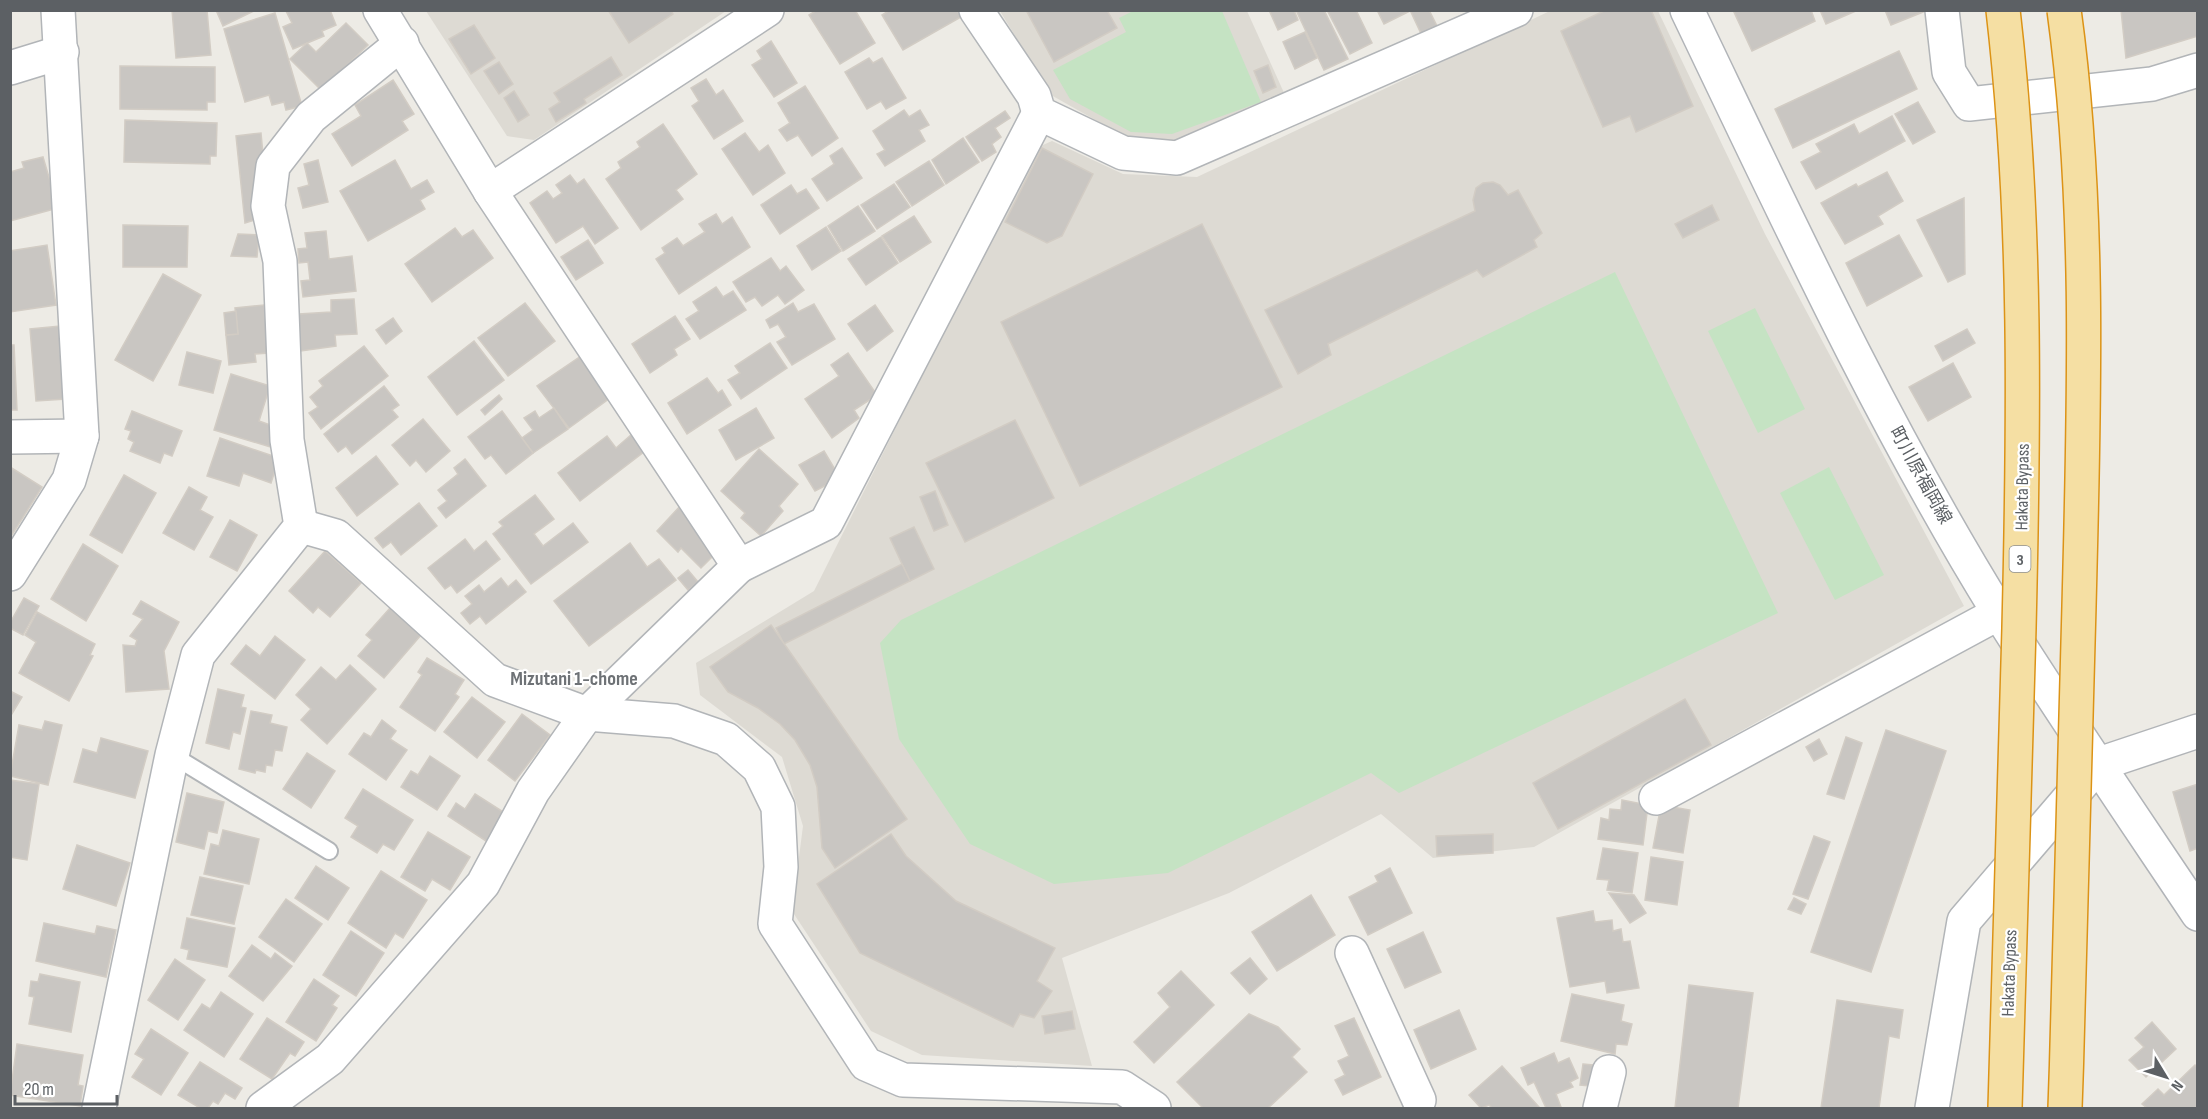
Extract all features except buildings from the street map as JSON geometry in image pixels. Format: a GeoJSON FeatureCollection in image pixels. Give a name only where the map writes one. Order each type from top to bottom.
{"type":"FeatureCollection","features":[{"type":"Feature","properties":{"kind":"highway","name":"Hakata Bypass"},"geometry":{"type":"LineString","coordinates":[[2002,10],[2015,134],[2023,287],[2024,415],[2005,1108]]}},
{"type":"Feature","properties":{"kind":"highway"},"geometry":{"type":"LineString","coordinates":[[2064,10],[2070,51],[2083,274],[2084,367],[2065,1108]]}},
{"type":"Feature","properties":{"kind":"street"},"geometry":{"type":"LineString","coordinates":[[10,574],[69,480],[82,436],[58,10]]}},
{"type":"Feature","properties":{"kind":"street"},"geometry":{"type":"LineString","coordinates":[[380,10],[490,191],[739,566]]}},
{"type":"Feature","properties":{"kind":"street"},"geometry":{"type":"LineString","coordinates":[[490,191],[767,10]]}},
{"type":"Feature","properties":{"kind":"street"},"geometry":{"type":"LineString","coordinates":[[976,10],[1034,96],[1040,113],[1123,153],[1177,158],[1515,10]]}},
{"type":"Feature","properties":{"kind":"street","name":"町川原福岡線"},"geometry":{"type":"LineString","coordinates":[[1687,10],[1833,311],[1907,454],[1999,613],[2198,914]]}},
{"type":"Feature","properties":{"kind":"street"},"geometry":{"type":"LineString","coordinates":[[1942,10],[1949,72],[1969,104],[2152,84],[2198,70]]}},
{"type":"Feature","properties":{"kind":"street"},"geometry":{"type":"LineString","coordinates":[[99,1108],[172,754],[198,655],[301,526],[287,440],[280,261],[268,206],[273,166],[311,117],[402,43]]}},
{"type":"Feature","properties":{"kind":"street"},"geometry":{"type":"LineString","coordinates":[[10,68],[62,52]]}},
{"type":"Feature","properties":{"kind":"street"},"geometry":{"type":"LineString","coordinates":[[263,1108],[330,1059],[483,884],[533,791],[587,714],[739,566],[826,523],[1040,113]]}},
{"type":"Feature","properties":{"kind":"street"},"geometry":{"type":"LineString","coordinates":[[10,437],[82,436]]}},
{"type":"Feature","properties":{"kind":"street"},"geometry":{"type":"LineString","coordinates":[[301,526],[336,536],[495,680],[587,714],[674,721],[726,739],[759,768],[778,807],[781,867],[775,924],[866,1064],[903,1080],[1122,1087],[1154,1108]]}},
{"type":"Feature","properties":{"kind":"street"},"geometry":{"type":"LineString","coordinates":[[1656,798],[1999,613]]}},
{"type":"Feature","properties":{"kind":"street"},"geometry":{"type":"LineString","coordinates":[[1932,1108],[1964,921],[2099,765],[2198,732]]}},
{"type":"Feature","properties":{"kind":"street"},"geometry":{"type":"LineString","coordinates":[[1352,953],[1416,1101]]}},
{"type":"Feature","properties":{"kind":"street"},"geometry":{"type":"LineString","coordinates":[[1600,1108],[1609,1072]]}},
{"type":"Feature","properties":{"kind":"lane"},"geometry":{"type":"LineString","coordinates":[[172,754],[328,851]]}},
{"type":"Feature","properties":{"kind":"shaded area"},"geometry":{"type":"Polygon","coordinates":[[[1552,10],[1658,11],[1765,234],[1964,606],[1534,847],[1433,858],[1381,814],[1229,893],[1062,958],[1092,1066],[922,1055],[871,1031],[792,911],[803,826],[782,757],[700,695],[696,663],[814,591],[1036,148],[1052,141],[1123,174],[1197,177],[1552,10]]]}},
{"type":"Feature","properties":{"kind":"shaded area"},"geometry":{"type":"Polygon","coordinates":[[[426,11],[726,11],[534,140],[507,136],[426,11]]]}},
{"type":"Feature","properties":{"kind":"shaded area"},"geometry":{"type":"Polygon","coordinates":[[[1000,11],[1247,11],[1285,95],[1176,141],[1138,144],[1051,95],[1000,11]]]}},
{"type":"Feature","properties":{"kind":"green space"},"geometry":{"type":"Polygon","coordinates":[[[1133,11],[1222,11],[1261,102],[1172,134],[1131,132],[1070,99],[1053,70],[1126,32],[1119,18],[1133,11]]]}},
{"type":"Feature","properties":{"kind":"green space"},"geometry":{"type":"Polygon","coordinates":[[[1615,272],[1778,613],[1399,793],[1371,773],[1168,873],[1054,884],[970,844],[899,739],[880,643],[901,620],[1615,272]]]}},
{"type":"Feature","properties":{"kind":"green space"},"geometry":{"type":"Polygon","coordinates":[[[1755,308],[1805,409],[1758,433],[1708,331],[1755,308]]]}},
{"type":"Feature","properties":{"kind":"green space"},"geometry":{"type":"Polygon","coordinates":[[[1829,467],[1884,575],[1835,600],[1780,493],[1829,467]]]}},
{"type":"Feature","properties":{"kind":"district","name":"Mizutani 1-chome"},"geometry":{"type":"Point","coordinates":[574,678]}}]}
